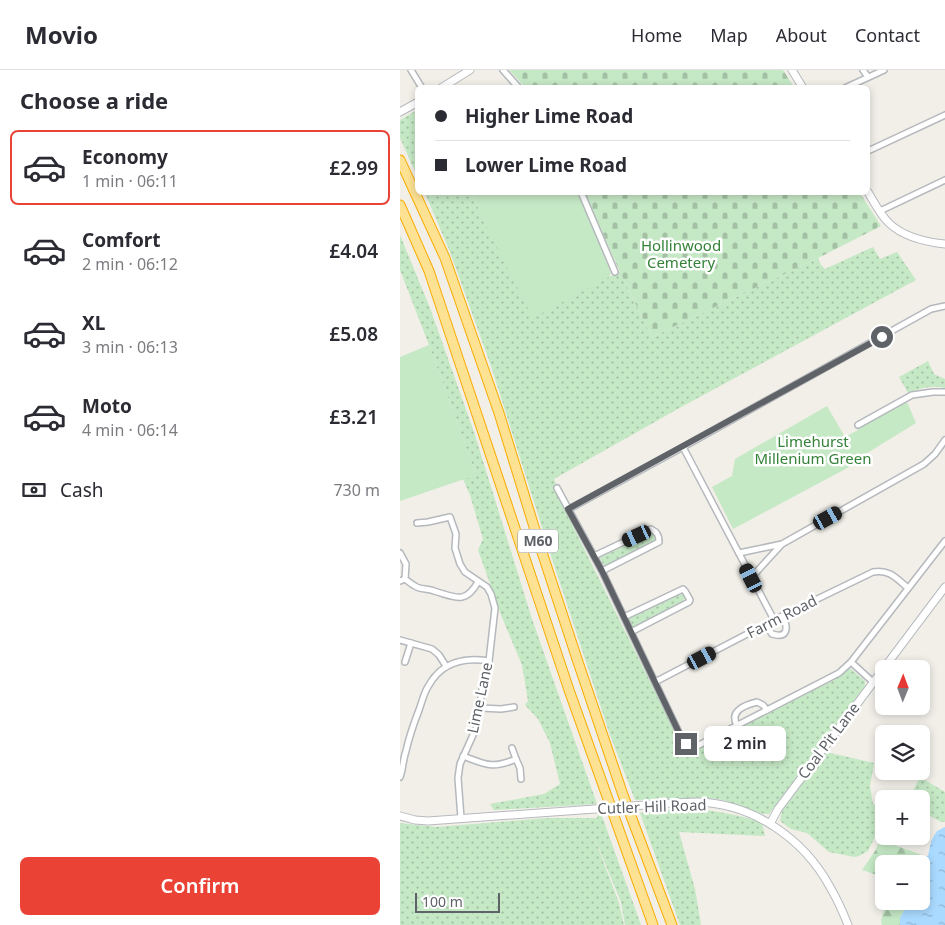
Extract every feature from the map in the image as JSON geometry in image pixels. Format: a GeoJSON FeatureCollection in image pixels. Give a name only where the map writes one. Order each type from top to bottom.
{"type":"FeatureCollection","features":[{"type":"Feature","properties":{"kind":"highway","name":"M60"},"geometry":{"type":"LineString","coordinates":[[400,160],[415,193]]}},
{"type":"Feature","properties":{"kind":"highway","name":"M60"},"geometry":{"type":"LineString","coordinates":[[416,195],[445,258],[499,413],[539,543],[623,795],[672,925]]}},
{"type":"Feature","properties":{"kind":"highway","name":"M60"},"geometry":{"type":"LineString","coordinates":[[400,205],[429,272],[566,681],[653,925]]}},
{"type":"Feature","properties":{"kind":"street"},"geometry":{"type":"LineString","coordinates":[[411,70],[420,85]]}},
{"type":"Feature","properties":{"kind":"street"},"geometry":{"type":"LineString","coordinates":[[447,85],[470,70]]}},
{"type":"Feature","properties":{"kind":"street"},"geometry":{"type":"LineString","coordinates":[[503,70],[516,85]]}},
{"type":"Feature","properties":{"kind":"street"},"geometry":{"type":"LineString","coordinates":[[792,70],[801,85]]}},
{"type":"Feature","properties":{"kind":"street"},"geometry":{"type":"LineString","coordinates":[[863,70],[868,77]]}},
{"type":"Feature","properties":{"kind":"street"},"geometry":{"type":"LineString","coordinates":[[851,85],[884,70]]}},
{"type":"Feature","properties":{"kind":"street"},"geometry":{"type":"LineString","coordinates":[[400,112],[415,104]]}},
{"type":"Feature","properties":{"kind":"street"},"geometry":{"type":"LineString","coordinates":[[870,150],[945,115]]}},
{"type":"Feature","properties":{"kind":"street"},"geometry":{"type":"LineString","coordinates":[[880,211],[945,180]]}},
{"type":"Feature","properties":{"kind":"street"},"geometry":{"type":"LineString","coordinates":[[582,195],[615,272]]}},
{"type":"Feature","properties":{"kind":"street"},"geometry":{"type":"LineString","coordinates":[[870,195],[889,223],[898,230],[917,239],[945,244]]}},
{"type":"Feature","properties":{"kind":"street"},"geometry":{"type":"LineString","coordinates":[[568,509],[931,310],[945,306]]}},
{"type":"Feature","properties":{"kind":"street"},"geometry":{"type":"LineString","coordinates":[[858,425],[912,395],[945,392]]}},
{"type":"Feature","properties":{"kind":"street"},"geometry":{"type":"LineString","coordinates":[[739,553],[782,544],[924,464],[935,454],[945,440]]}},
{"type":"Feature","properties":{"kind":"street"},"geometry":{"type":"LineString","coordinates":[[683,447],[774,620]]}},
{"type":"Feature","properties":{"kind":"street"},"geometry":{"type":"LineString","coordinates":[[557,488],[602,571],[683,741],[691,746],[697,746],[839,672],[851,662],[945,540]]}},
{"type":"Feature","properties":{"kind":"street","name":"Lime Lane"},"geometry":{"type":"LineString","coordinates":[[449,510],[456,534],[455,548],[460,564],[465,572],[488,590],[495,608],[489,660],[483,683],[477,726],[460,764],[458,778],[461,818]]}},
{"type":"Feature","properties":{"kind":"street"},"geometry":{"type":"LineString","coordinates":[[421,514],[419,522],[428,522],[450,516]]}},
{"type":"Feature","properties":{"kind":"street"},"geometry":{"type":"LineString","coordinates":[[594,556],[651,529],[659,537],[659,542],[602,571]]}},
{"type":"Feature","properties":{"kind":"street"},"geometry":{"type":"LineString","coordinates":[[751,578],[782,544]]}},
{"type":"Feature","properties":{"kind":"street"},"geometry":{"type":"LineString","coordinates":[[400,553],[406,564],[402,580],[418,588],[433,590],[455,598],[468,594],[478,582]]}},
{"type":"Feature","properties":{"kind":"street","name":"Farm Road"},"geometry":{"type":"LineString","coordinates":[[655,682],[774,620],[873,572],[881,570],[888,572],[908,588]]}},
{"type":"Feature","properties":{"kind":"street","name":"Coal Pit Lane"},"geometry":{"type":"LineString","coordinates":[[770,824],[778,809],[945,587]]}},
{"type":"Feature","properties":{"kind":"street"},"geometry":{"type":"LineString","coordinates":[[624,617],[683,589],[690,600],[631,632]]}},
{"type":"Feature","properties":{"kind":"street"},"geometry":{"type":"LineString","coordinates":[[766,625],[772,634],[780,635],[784,633],[787,628],[782,616]]}},
{"type":"Feature","properties":{"kind":"street"},"geometry":{"type":"LineString","coordinates":[[400,640],[432,649],[439,655],[446,666]]}},
{"type":"Feature","properties":{"kind":"street"},"geometry":{"type":"LineString","coordinates":[[405,662],[411,643]]}},
{"type":"Feature","properties":{"kind":"street"},"geometry":{"type":"LineString","coordinates":[[400,777],[414,724],[426,691],[435,676],[446,666],[472,658],[489,660]]}},
{"type":"Feature","properties":{"kind":"street"},"geometry":{"type":"LineString","coordinates":[[851,662],[873,682]]}},
{"type":"Feature","properties":{"kind":"street"},"geometry":{"type":"LineString","coordinates":[[480,708],[511,708],[506,702]]}},
{"type":"Feature","properties":{"kind":"street"},"geometry":{"type":"LineString","coordinates":[[737,725],[734,715],[737,711],[757,702],[767,710]]}},
{"type":"Feature","properties":{"kind":"street"},"geometry":{"type":"LineString","coordinates":[[512,748],[520,768],[521,779]]}},
{"type":"Feature","properties":{"kind":"street"},"geometry":{"type":"LineString","coordinates":[[463,756],[492,766],[516,759]]}},
{"type":"Feature","properties":{"kind":"street","name":"Cutler Hill Road"},"geometry":{"type":"LineString","coordinates":[[400,816],[422,821],[691,802],[727,806],[770,824],[804,851],[830,886],[848,925]]}},
{"type":"Feature","properties":{"kind":"green space"},"geometry":{"type":"Polygon","coordinates":[[[509,70],[783,70],[793,85],[523,85],[509,70]]]}},
{"type":"Feature","properties":{"kind":"green space"},"geometry":{"type":"Polygon","coordinates":[[[415,111],[415,172],[400,138],[400,120],[415,111]]]}},
{"type":"Feature","properties":{"kind":"green space"},"geometry":{"type":"Polygon","coordinates":[[[426,195],[472,195],[486,226],[609,277],[620,272],[652,337],[818,258],[825,269],[873,247],[880,259],[897,252],[916,280],[683,406],[554,479],[557,486],[554,488],[681,744],[689,748],[698,747],[834,680],[848,669],[851,669],[865,681],[865,686],[769,814],[763,814],[717,799],[635,800],[610,735],[491,366],[450,252],[426,195]]]}},
{"type":"Feature","properties":{"kind":"green space"},"geometry":{"type":"Polygon","coordinates":[[[472,195],[579,195],[611,273],[609,277],[533,318],[486,226],[472,195]]]}},
{"type":"Feature","properties":{"kind":"green space","name":"Hollinwood Cemetery"},"geometry":{"type":"Polygon","coordinates":[[[586,195],[861,195],[881,226],[652,337],[620,272],[586,195]]]}},
{"type":"Feature","properties":{"kind":"green space"},"geometry":{"type":"Polygon","coordinates":[[[400,235],[430,308],[474,432],[532,619],[597,804],[494,810],[490,804],[544,794],[560,784],[550,743],[538,719],[525,705],[528,701],[522,665],[501,615],[478,550],[483,539],[470,495],[463,479],[476,475],[400,270],[400,235]]]}},
{"type":"Feature","properties":{"kind":"green space"},"geometry":{"type":"Polygon","coordinates":[[[429,345],[476,475],[400,501],[400,357],[429,345]]]}},
{"type":"Feature","properties":{"kind":"green space"},"geometry":{"type":"Polygon","coordinates":[[[928,361],[934,374],[945,379],[945,388],[926,388],[908,393],[899,377],[928,361]]]}},
{"type":"Feature","properties":{"kind":"green space","name":"Limehurst Millenium Green"},"geometry":{"type":"Polygon","coordinates":[[[907,402],[916,423],[864,455],[866,458],[733,529],[712,487],[732,476],[735,459],[827,406],[845,437],[858,430],[857,427],[907,402]]]}},
{"type":"Feature","properties":{"kind":"green space"},"geometry":{"type":"Polygon","coordinates":[[[651,533],[655,536],[655,541],[605,566],[603,564],[601,557],[651,533]]]}},
{"type":"Feature","properties":{"kind":"green space"},"geometry":{"type":"Polygon","coordinates":[[[683,594],[685,597],[683,602],[633,627],[628,622],[630,618],[683,594]]]}},
{"type":"Feature","properties":{"kind":"green space"},"geometry":{"type":"Polygon","coordinates":[[[826,752],[874,763],[870,786],[873,804],[875,805],[875,837],[868,851],[859,856],[854,857],[829,852],[807,833],[791,829],[780,821],[782,811],[826,752]]]}},
{"type":"Feature","properties":{"kind":"green space"},"geometry":{"type":"Polygon","coordinates":[[[918,780],[925,780],[945,792],[945,822],[930,816],[930,790],[914,790],[918,780]]]}},
{"type":"Feature","properties":{"kind":"green space"},"geometry":{"type":"Polygon","coordinates":[[[692,809],[727,813],[762,823],[765,836],[679,832],[695,889],[701,925],[680,925],[640,813],[692,809]]]}},
{"type":"Feature","properties":{"kind":"green space"},"geometry":{"type":"Polygon","coordinates":[[[598,815],[602,816],[641,925],[625,925],[621,902],[593,834],[619,903],[624,925],[400,925],[400,823],[437,827],[547,818],[597,818],[598,815]]]}},
{"type":"Feature","properties":{"kind":"green space"},"geometry":{"type":"Polygon","coordinates":[[[878,845],[894,845],[922,855],[875,855],[875,875],[862,870],[878,845]]]}},
{"type":"Feature","properties":{"kind":"green space"},"geometry":{"type":"Polygon","coordinates":[[[884,910],[904,910],[900,918],[900,925],[882,925],[884,910]]]}},
{"type":"Feature","properties":{"kind":"water"},"geometry":{"type":"Polygon","coordinates":[[[945,827],[945,925],[900,925],[900,918],[904,910],[930,910],[930,855],[928,855],[931,841],[937,831],[945,827]]]}},
{"type":"Feature","properties":{"kind":"route"},"geometry":{"type":"LineString","coordinates":[[686,744],[602,571],[568,509],[882,337]]}}]}
